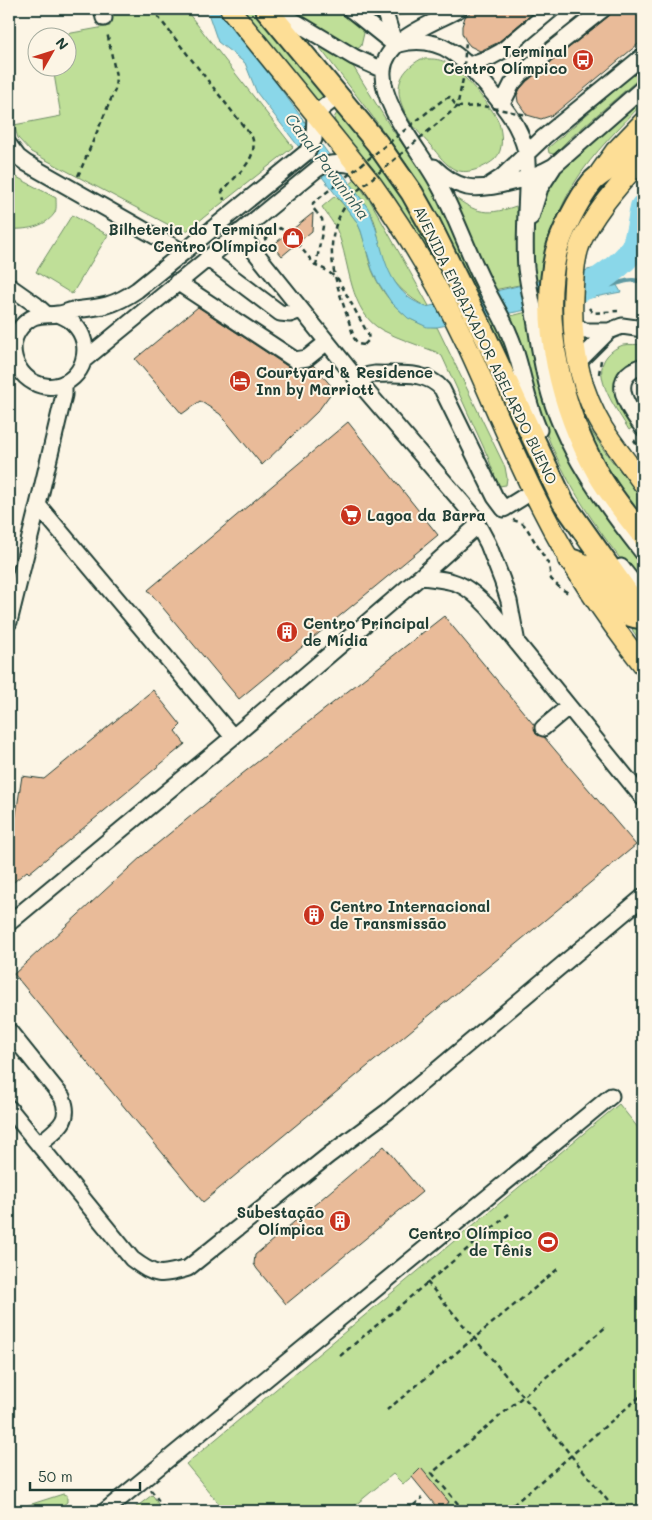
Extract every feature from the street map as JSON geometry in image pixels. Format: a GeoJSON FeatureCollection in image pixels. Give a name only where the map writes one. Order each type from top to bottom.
{"type":"FeatureCollection","features":[{"type":"Feature","properties":{"kind":"highway","name":"AVENIDA EMBAIXADOR ABELARDO BUENO"},"geometry":{"type":"LineString","coordinates":[[266,9],[377,143],[412,193],[430,225],[452,292],[486,338],[562,502],[643,616]]}},
{"type":"Feature","properties":{"kind":"highway"},"geometry":{"type":"LineString","coordinates":[[643,143],[593,180],[563,230],[556,252],[553,271],[551,316],[556,366],[572,419],[605,486],[643,536]]}},
{"type":"Feature","properties":{"kind":"highway"},"geometry":{"type":"LineString","coordinates":[[569,559],[585,566],[621,610],[630,616],[643,616]]}},
{"type":"Feature","properties":{"kind":"main road","name":"AVENIDA EMBAIXADOR ABELARDO BUENO"},"geometry":{"type":"LineString","coordinates":[[230,9],[357,166],[452,292],[465,341],[532,491],[569,559],[613,625],[643,665]]}},
{"type":"Feature","properties":{"kind":"main road"},"geometry":{"type":"LineString","coordinates":[[593,180],[615,151],[643,122]]}},
{"type":"Feature","properties":{"kind":"main road"},"geometry":{"type":"LineString","coordinates":[[643,157],[603,205],[581,241],[575,268],[572,317],[578,363],[583,384],[599,421],[643,484]]}},
{"type":"Feature","properties":{"kind":"street"},"geometry":{"type":"LineString","coordinates":[[274,9],[354,57],[383,70]]}},
{"type":"Feature","properties":{"kind":"street"},"geometry":{"type":"LineString","coordinates":[[350,9],[395,45],[412,42],[433,44],[441,46],[457,55],[469,64],[512,117],[526,153],[526,268],[547,384],[559,421],[593,485],[609,510],[643,554]]}},
{"type":"Feature","properties":{"kind":"street"},"geometry":{"type":"LineString","coordinates":[[385,9],[395,45]]}},
{"type":"Feature","properties":{"kind":"street"},"geometry":{"type":"LineString","coordinates":[[459,9],[395,45],[383,70],[390,104],[400,124],[424,157],[440,186],[482,281],[510,336],[536,424],[559,473],[587,519],[643,595]]}},
{"type":"Feature","properties":{"kind":"street"},"geometry":{"type":"LineString","coordinates":[[469,64],[502,51],[552,9]]}},
{"type":"Feature","properties":{"kind":"street"},"geometry":{"type":"LineString","coordinates":[[502,104],[512,84],[521,74],[603,9]]}},
{"type":"Feature","properties":{"kind":"street"},"geometry":{"type":"LineString","coordinates":[[481,188],[502,177],[541,140],[643,56]]}},
{"type":"Feature","properties":{"kind":"street"},"geometry":{"type":"LineString","coordinates":[[424,157],[444,177],[468,187],[481,188],[527,179],[554,166],[643,88]]}},
{"type":"Feature","properties":{"kind":"street"},"geometry":{"type":"LineString","coordinates":[[338,96],[315,114],[315,136],[310,148],[137,290],[117,302],[39,315],[27,321],[11,336],[17,366],[27,378],[42,386],[64,383],[78,371],[84,360],[321,166],[336,163],[357,166]]}},
{"type":"Feature","properties":{"kind":"street"},"geometry":{"type":"LineString","coordinates":[[527,179],[541,140]]}},
{"type":"Feature","properties":{"kind":"street"},"geometry":{"type":"LineString","coordinates":[[9,145],[18,157],[26,163],[183,252]]}},
{"type":"Feature","properties":{"kind":"street"},"geometry":{"type":"LineString","coordinates":[[526,233],[540,188],[554,166]]}},
{"type":"Feature","properties":{"kind":"street"},"geometry":{"type":"LineString","coordinates":[[239,232],[359,382],[462,500],[472,514],[488,544],[509,601],[517,645]]}},
{"type":"Feature","properties":{"kind":"street"},"geometry":{"type":"LineString","coordinates":[[207,258],[280,313],[290,314],[301,310]]}},
{"type":"Feature","properties":{"kind":"street"},"geometry":{"type":"LineString","coordinates":[[177,282],[295,360],[307,358],[327,342]]}},
{"type":"Feature","properties":{"kind":"street"},"geometry":{"type":"LineString","coordinates":[[9,286],[52,314],[68,319],[79,330],[84,343],[84,360]]}},
{"type":"Feature","properties":{"kind":"street"},"geometry":{"type":"LineString","coordinates":[[572,317],[585,331],[609,331],[622,326],[643,329]]}},
{"type":"Feature","properties":{"kind":"street"},"geometry":{"type":"LineString","coordinates":[[578,363],[609,331]]}},
{"type":"Feature","properties":{"kind":"street"},"geometry":{"type":"LineString","coordinates":[[643,366],[628,374],[624,380],[623,390],[626,405],[643,428]]}},
{"type":"Feature","properties":{"kind":"street"},"geometry":{"type":"LineString","coordinates":[[359,382],[369,375],[418,375],[433,380],[442,389],[495,498],[504,509],[532,491]]}},
{"type":"Feature","properties":{"kind":"street"},"geometry":{"type":"LineString","coordinates":[[9,622],[64,395],[64,383]]}},
{"type":"Feature","properties":{"kind":"street"},"geometry":{"type":"LineString","coordinates":[[38,505],[233,737]]}},
{"type":"Feature","properties":{"kind":"street"},"geometry":{"type":"LineString","coordinates":[[9,923],[233,737],[420,578],[478,525]]}},
{"type":"Feature","properties":{"kind":"street"},"geometry":{"type":"LineString","coordinates":[[420,578],[439,579],[466,586],[489,608],[517,645],[643,798]]}},
{"type":"Feature","properties":{"kind":"street"},"geometry":{"type":"LineString","coordinates":[[542,728],[568,707]]}},
{"type":"Feature","properties":{"kind":"street"},"geometry":{"type":"LineString","coordinates":[[9,1108],[132,1259],[156,1274],[169,1274],[188,1268],[328,1155],[387,1112],[643,897]]}},
{"type":"Feature","properties":{"kind":"street"},"geometry":{"type":"LineString","coordinates":[[9,1031],[62,1097],[65,1106],[66,1115],[64,1121],[39,1144]]}},
{"type":"Feature","properties":{"kind":"street"},"geometry":{"type":"LineString","coordinates":[[105,1511],[611,1096]]}},
{"type":"Feature","properties":{"kind":"path"},"geometry":{"type":"LineString","coordinates":[[152,9],[252,137],[254,152],[222,192],[224,201]]}},
{"type":"Feature","properties":{"kind":"path"},"geometry":{"type":"LineString","coordinates":[[72,188],[115,90],[116,76],[103,13]]}},
{"type":"Feature","properties":{"kind":"path"},"geometry":{"type":"LineString","coordinates":[[457,107],[463,79],[466,41]]}},
{"type":"Feature","properties":{"kind":"path"},"geometry":{"type":"LineString","coordinates":[[316,266],[323,222],[313,208],[313,203],[444,99],[450,97],[457,107]]}},
{"type":"Feature","properties":{"kind":"path"},"geometry":{"type":"LineString","coordinates":[[297,244],[316,266],[335,276],[344,288],[368,334],[369,340],[364,345],[358,344],[354,338],[331,262],[332,235],[338,217],[348,200],[357,190],[457,107],[483,106],[528,115]]}},
{"type":"Feature","properties":{"kind":"path"},"geometry":{"type":"LineString","coordinates":[[261,243],[280,228],[288,233]]}},
{"type":"Feature","properties":{"kind":"path"},"geometry":{"type":"LineString","coordinates":[[340,1356],[509,1214]]}},
{"type":"Feature","properties":{"kind":"path"},"geometry":{"type":"LineString","coordinates":[[387,1410],[559,1268]]}},
{"type":"Feature","properties":{"kind":"path"},"geometry":{"type":"LineString","coordinates":[[427,1282],[616,1511]]}},
{"type":"Feature","properties":{"kind":"path"},"geometry":{"type":"LineString","coordinates":[[464,1511],[432,1473],[607,1326]]}},
{"type":"Feature","properties":{"kind":"path"},"geometry":{"type":"LineString","coordinates":[[506,1511],[643,1394]]}},
{"type":"Feature","properties":{"kind":"path"},"geometry":{"type":"LineString","coordinates":[[144,1479],[166,1511]]}},
{"type":"Feature","properties":{"kind":"path"},"geometry":{"type":"LineString","coordinates":[[407,1511],[422,1498]]}},
{"type":"Feature","properties":{"kind":"green space"},"geometry":{"type":"Polygon","coordinates":[[[107,9],[185,9],[293,147],[184,233],[31,152],[18,138],[14,125],[61,116],[55,78],[78,78],[78,32],[110,26],[107,9]]]}},
{"type":"Feature","properties":{"kind":"green space"},"geometry":{"type":"Polygon","coordinates":[[[244,9],[256,9],[326,97],[320,103],[244,9]]]}},
{"type":"Feature","properties":{"kind":"green space"},"geometry":{"type":"Polygon","coordinates":[[[288,9],[338,9],[359,25],[364,33],[361,46],[356,50],[288,9]]]}},
{"type":"Feature","properties":{"kind":"green space"},"geometry":{"type":"Polygon","coordinates":[[[393,9],[438,9],[422,14],[393,16],[391,14],[393,9]]]}},
{"type":"Feature","properties":{"kind":"green space"},"geometry":{"type":"Polygon","coordinates":[[[322,45],[351,63],[391,128],[409,153],[419,163],[442,204],[482,291],[473,293],[439,220],[415,177],[381,127],[320,48],[322,45]]]}},
{"type":"Feature","properties":{"kind":"green space"},"geometry":{"type":"Polygon","coordinates":[[[421,59],[441,60],[453,66],[491,109],[499,123],[502,142],[498,155],[491,162],[471,171],[456,170],[442,160],[413,125],[401,102],[399,90],[401,79],[408,69],[421,59]]]}},
{"type":"Feature","properties":{"kind":"green space"},"geometry":{"type":"Polygon","coordinates":[[[643,66],[643,75],[554,154],[549,153],[548,148],[643,66]]]}},
{"type":"Feature","properties":{"kind":"green space"},"geometry":{"type":"Polygon","coordinates":[[[643,94],[643,103],[598,151],[582,171],[569,193],[553,229],[540,280],[534,281],[531,250],[532,236],[537,216],[550,185],[561,168],[643,94]]]}},
{"type":"Feature","properties":{"kind":"green space"},"geometry":{"type":"Polygon","coordinates":[[[338,111],[386,171],[419,224],[453,296],[398,204],[335,121],[334,118],[338,111]]]}},
{"type":"Feature","properties":{"kind":"green space"},"geometry":{"type":"Polygon","coordinates":[[[9,173],[56,198],[56,211],[50,219],[33,227],[9,229],[9,173]]]}},
{"type":"Feature","properties":{"kind":"green space"},"geometry":{"type":"Polygon","coordinates":[[[355,180],[372,204],[429,306],[426,307],[407,295],[389,273],[383,260],[374,220],[366,206],[349,185],[355,180]]]}},
{"type":"Feature","properties":{"kind":"green space"},"geometry":{"type":"Polygon","coordinates":[[[446,191],[471,208],[486,212],[495,212],[516,206],[521,237],[524,284],[494,290],[446,191]]]}},
{"type":"Feature","properties":{"kind":"green space"},"geometry":{"type":"Polygon","coordinates":[[[335,196],[350,211],[357,222],[376,280],[389,299],[406,316],[416,322],[426,326],[437,327],[505,467],[506,485],[499,486],[497,483],[488,457],[442,356],[382,330],[371,322],[363,311],[352,286],[338,233],[322,207],[335,196]]]}},
{"type":"Feature","properties":{"kind":"green space"},"geometry":{"type":"Polygon","coordinates":[[[72,215],[108,235],[72,294],[36,272],[72,215]]]}},
{"type":"Feature","properties":{"kind":"green space"},"geometry":{"type":"Polygon","coordinates":[[[527,312],[627,541],[643,561],[643,588],[588,513],[569,481],[552,446],[507,317],[527,312]]]}},
{"type":"Feature","properties":{"kind":"green space"},"geometry":{"type":"Polygon","coordinates":[[[496,318],[520,385],[485,321],[496,318]]]}},
{"type":"Feature","properties":{"kind":"green space"},"geometry":{"type":"Polygon","coordinates":[[[473,339],[475,339],[623,601],[600,578],[537,482],[473,339]]]}},
{"type":"Feature","properties":{"kind":"green space"},"geometry":{"type":"Polygon","coordinates":[[[643,344],[643,359],[630,364],[625,370],[636,425],[629,430],[607,393],[602,373],[603,364],[612,351],[623,345],[643,344]]]}},
{"type":"Feature","properties":{"kind":"green space"},"geometry":{"type":"Polygon","coordinates":[[[564,373],[591,431],[608,456],[643,499],[643,524],[606,474],[564,373]]]}},
{"type":"Feature","properties":{"kind":"green space"},"geometry":{"type":"Polygon","coordinates":[[[632,628],[643,628],[643,645],[633,631],[632,628]]]}},
{"type":"Feature","properties":{"kind":"green space","name":"Centro Olímpico de Tênis"},"geometry":{"type":"Polygon","coordinates":[[[619,1104],[643,1134],[643,1511],[446,1511],[449,1502],[421,1469],[403,1484],[393,1474],[348,1511],[225,1511],[186,1464],[619,1104]]]}},
{"type":"Feature","properties":{"kind":"green space"},"geometry":{"type":"Polygon","coordinates":[[[63,1494],[67,1495],[67,1502],[56,1511],[10,1511],[63,1494]]]}},
{"type":"Feature","properties":{"kind":"green space"},"geometry":{"type":"Polygon","coordinates":[[[152,1495],[162,1511],[131,1511],[152,1495]]]}},
{"type":"Feature","properties":{"kind":"water","name":"Canal Pavuninha"},"geometry":{"type":"Polygon","coordinates":[[[204,9],[222,9],[368,208],[392,277],[399,288],[410,298],[426,307],[605,266],[621,292],[437,327],[427,327],[408,318],[391,302],[378,282],[357,222],[257,93],[245,63],[218,42],[208,13],[204,9]]]}},
{"type":"Feature","properties":{"kind":"building","name":"Terminal Centro Olímpico"},"geometry":{"type":"Polygon","coordinates":[[[474,9],[538,9],[497,43],[480,51],[470,46],[462,33],[465,17],[474,9]]]}},
{"type":"Feature","properties":{"kind":"building","name":"Terminal Centro Olímpico"},"geometry":{"type":"Polygon","coordinates":[[[612,9],[643,9],[643,40],[553,115],[541,119],[527,115],[518,102],[517,95],[520,89],[527,81],[609,16],[612,9]]]}},
{"type":"Feature","properties":{"kind":"building","name":"Bilheteria do Terminal Centro Olímpico"},"geometry":{"type":"Polygon","coordinates":[[[313,213],[312,231],[282,256],[273,245],[313,213]]]}},
{"type":"Feature","properties":{"kind":"building","name":"Courtyard & Residence Inn by Marriott"},"geometry":{"type":"Polygon","coordinates":[[[198,307],[290,368],[303,372],[313,365],[334,389],[318,411],[262,465],[220,414],[200,401],[182,414],[135,359],[198,307]]]}},
{"type":"Feature","properties":{"kind":"building"},"geometry":{"type":"Polygon","coordinates":[[[348,422],[438,535],[239,699],[148,590],[348,422]]]}},
{"type":"Feature","properties":{"kind":"building","name":"Centro Internacional de Transmissão"},"geometry":{"type":"Polygon","coordinates":[[[444,616],[534,725],[536,734],[544,737],[636,845],[203,1202],[14,974],[141,857],[242,774],[444,616]]]}},
{"type":"Feature","properties":{"kind":"building"},"geometry":{"type":"Polygon","coordinates":[[[153,690],[181,725],[175,731],[185,744],[29,873],[27,871],[9,886],[9,859],[22,776],[44,779],[153,690]]]}},
{"type":"Feature","properties":{"kind":"building","name":"Subestação Olímpica"},"geometry":{"type":"Polygon","coordinates":[[[384,1146],[422,1192],[286,1304],[257,1269],[254,1264],[255,1255],[384,1146]]]}},
{"type":"Feature","properties":{"kind":"building"},"geometry":{"type":"Polygon","coordinates":[[[421,1468],[449,1502],[439,1510],[412,1477],[421,1468]]]}},
{"type":"Feature","properties":{"kind":"waterway"},"geometry":{"type":"LineString","coordinates":[[578,289],[600,279],[616,267],[633,249],[637,239],[643,207]]}},
{"type":"Feature","properties":{"kind":"waterway"},"geometry":{"type":"LineString","coordinates":[[611,285],[631,280],[643,282]]}},
{"type":"Feature","properties":{"kind":"place","name":"Terminal Centro Olímpico"},"geometry":{"type":"Point","coordinates":[583,60]}},
{"type":"Feature","properties":{"kind":"place","name":"Bilheteria do Terminal Centro Olímpico"},"geometry":{"type":"Point","coordinates":[293,238]}},
{"type":"Feature","properties":{"kind":"place","name":"Courtyard & Residence Inn by Marriott"},"geometry":{"type":"Point","coordinates":[240,381]}},
{"type":"Feature","properties":{"kind":"place","name":"Lagoa da Barra"},"geometry":{"type":"Point","coordinates":[351,515]}},
{"type":"Feature","properties":{"kind":"place","name":"Centro Principal de Mídia"},"geometry":{"type":"Point","coordinates":[287,632]}},
{"type":"Feature","properties":{"kind":"place","name":"Centro Internacional de Transmissão"},"geometry":{"type":"Point","coordinates":[314,915]}},
{"type":"Feature","properties":{"kind":"place","name":"Subestação Olímpica"},"geometry":{"type":"Point","coordinates":[340,1221]}},
{"type":"Feature","properties":{"kind":"place","name":"Centro Olímpico de Tênis"},"geometry":{"type":"Point","coordinates":[548,1242]}}]}
